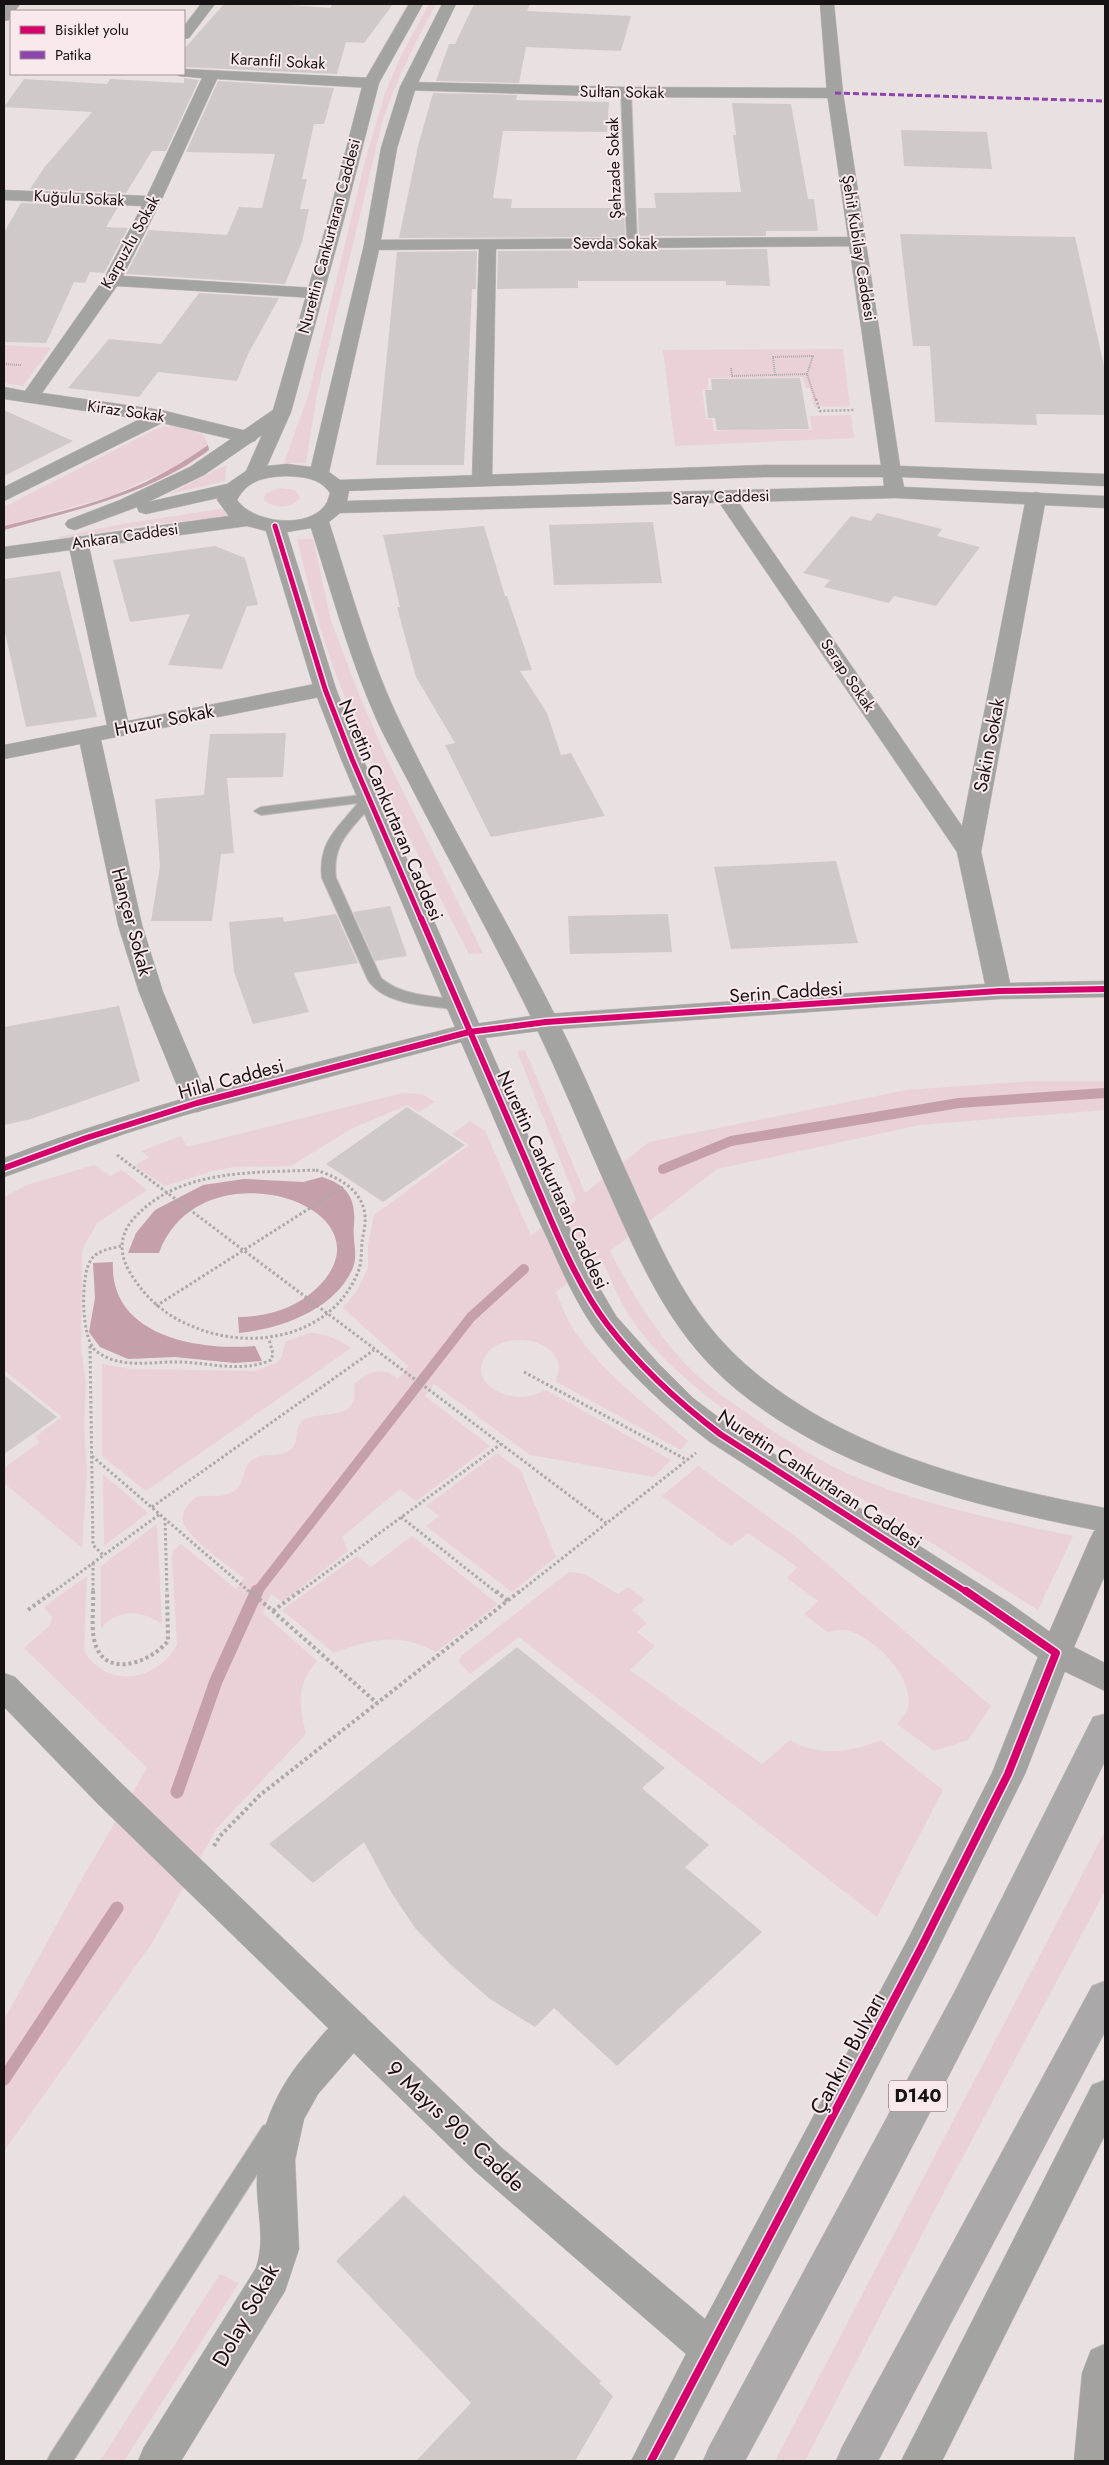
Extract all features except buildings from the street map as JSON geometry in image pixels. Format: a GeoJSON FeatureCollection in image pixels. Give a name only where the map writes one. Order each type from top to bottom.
{"type":"FeatureCollection","features":[{"type":"Feature","properties":{"kind":"highway","name":"D140"},"geometry":{"type":"LineString","coordinates":[[723,2461],[989,1964],[1105,1727]]}},
{"type":"Feature","properties":{"kind":"highway"},"geometry":{"type":"LineString","coordinates":[[856,2461],[1105,1997]]}},
{"type":"Feature","properties":{"kind":"main road","name":"Çankırı Bulvarı"},"geometry":{"type":"LineString","coordinates":[[1056,1653],[1105,1539]]}},
{"type":"Feature","properties":{"kind":"main road"},"geometry":{"type":"LineString","coordinates":[[1056,1653],[1105,1678]]}},
{"type":"Feature","properties":{"kind":"main road"},"geometry":{"type":"LineString","coordinates":[[1094,2461],[1102,2373],[1105,2364]]}},
{"type":"Feature","properties":{"kind":"street"},"geometry":{"type":"LineString","coordinates":[[4,17],[13,4]]}},
{"type":"Feature","properties":{"kind":"street"},"geometry":{"type":"LineString","coordinates":[[185,34],[208,4]]}},
{"type":"Feature","properties":{"kind":"street","name":"Nurettin Cankurtaran Caddesi"},"geometry":{"type":"LineString","coordinates":[[254,474],[282,412],[335,224],[370,83],[416,4]]}},
{"type":"Feature","properties":{"kind":"street","name":"Nurettin Cankurtaran Caddesi"},"geometry":{"type":"LineString","coordinates":[[319,475],[372,244],[390,148],[408,87],[449,4]]}},
{"type":"Feature","properties":{"kind":"street","name":"Şehit Kubilay Caddesi"},"geometry":{"type":"LineString","coordinates":[[827,4],[835,93],[895,492]]}},
{"type":"Feature","properties":{"kind":"street","name":"Karanfil Sokak"},"geometry":{"type":"LineString","coordinates":[[185,73],[370,83]]}},
{"type":"Feature","properties":{"kind":"street","name":"Karpuzlu Sokak"},"geometry":{"type":"LineString","coordinates":[[30,397],[112,280],[153,202],[211,75]]}},
{"type":"Feature","properties":{"kind":"street","name":"Sultan Sokak"},"geometry":{"type":"LineString","coordinates":[[408,87],[626,92],[835,93]]}},
{"type":"Feature","properties":{"kind":"street","name":"Kuğulu Sokak"},"geometry":{"type":"LineString","coordinates":[[4,195],[153,202]]}},
{"type":"Feature","properties":{"kind":"street","name":"Sevda Sokak"},"geometry":{"type":"LineString","coordinates":[[372,244],[858,242]]}},
{"type":"Feature","properties":{"kind":"street"},"geometry":{"type":"LineString","coordinates":[[482,481],[488,244]]}},
{"type":"Feature","properties":{"kind":"street"},"geometry":{"type":"LineString","coordinates":[[112,280],[314,293]]}},
{"type":"Feature","properties":{"kind":"street","name":"Kiraz Sokak"},"geometry":{"type":"LineString","coordinates":[[4,393],[161,416],[203,424],[248,437]]}},
{"type":"Feature","properties":{"kind":"street","name":"Ankara Caddesi"},"geometry":{"type":"LineString","coordinates":[[76,533],[127,504],[197,471],[282,412]]}},
{"type":"Feature","properties":{"kind":"street"},"geometry":{"type":"LineString","coordinates":[[4,495],[161,416]]}},
{"type":"Feature","properties":{"kind":"street"},"geometry":{"type":"LineString","coordinates":[[246,520],[235,514],[227,500],[232,489],[254,474],[287,470],[319,475],[336,486]]}},
{"type":"Feature","properties":{"kind":"street","name":"Saray Caddesi"},"geometry":{"type":"LineString","coordinates":[[336,486],[764,471],[892,471],[1105,480]]}},
{"type":"Feature","properties":{"kind":"street","name":"Nurettin Cankurtaran Caddesi"},"geometry":{"type":"LineString","coordinates":[[336,486],[340,492],[340,500],[327,513],[365,665],[390,724],[546,1022],[641,1237],[680,1308],[707,1345],[746,1382],[782,1408],[837,1438],[896,1464],[951,1485],[1004,1500],[1105,1520]]}},
{"type":"Feature","properties":{"kind":"street","name":"Ankara Caddesi"},"geometry":{"type":"LineString","coordinates":[[4,553],[232,489]]}},
{"type":"Feature","properties":{"kind":"street","name":"Saray Caddesi"},"geometry":{"type":"LineString","coordinates":[[246,520],[275,526],[290,526],[327,513],[895,492],[1105,502]]}},
{"type":"Feature","properties":{"kind":"street","name":"Serap Sokak"},"geometry":{"type":"LineString","coordinates":[[726,498],[969,852]]}},
{"type":"Feature","properties":{"kind":"street","name":"Sakin Sokak"},"geometry":{"type":"LineString","coordinates":[[999,991],[969,852],[1036,498]]}},
{"type":"Feature","properties":{"kind":"street","name":"Ankara Caddesi"},"geometry":{"type":"LineString","coordinates":[[4,539],[246,520]]}},
{"type":"Feature","properties":{"kind":"street","name":"Nurettin Cankurtaran Caddesi"},"geometry":{"type":"LineString","coordinates":[[275,526],[325,689],[370,798],[457,1005],[544,1204],[581,1281],[606,1323],[649,1372],[683,1406],[720,1434],[997,1611],[1056,1653]]}},
{"type":"Feature","properties":{"kind":"street"},"geometry":{"type":"LineString","coordinates":[[76,533],[119,729]]}},
{"type":"Feature","properties":{"kind":"street","name":"Huzur Sokak"},"geometry":{"type":"LineString","coordinates":[[4,752],[325,689]]}},
{"type":"Feature","properties":{"kind":"street","name":"Hançer Sokak"},"geometry":{"type":"LineString","coordinates":[[89,735],[130,924],[151,992],[197,1103]]}},
{"type":"Feature","properties":{"kind":"street","name":"Serin Caddesi"},"geometry":{"type":"LineString","coordinates":[[469,1032],[546,1022],[999,991],[1105,989]]}},
{"type":"Feature","properties":{"kind":"street","name":"Hilal Caddesi"},"geometry":{"type":"LineString","coordinates":[[4,1168],[93,1136],[197,1103],[469,1032]]}},
{"type":"Feature","properties":{"kind":"street","name":"Çankırı Bulvarı"},"geometry":{"type":"LineString","coordinates":[[651,2461],[922,1948],[1008,1774],[1056,1653]]}},
{"type":"Feature","properties":{"kind":"street","name":"9 Mayıs 90. Cadde"},"geometry":{"type":"LineString","coordinates":[[4,1686],[202,1884],[489,2160],[711,2350]]}},
{"type":"Feature","properties":{"kind":"street","name":"Dolay Sokak"},"geometry":{"type":"LineString","coordinates":[[158,2461],[271,2278],[280,2250],[276,2188],[279,2134],[289,2106],[304,2083],[352,2028]]}},
{"type":"Feature","properties":{"kind":"street"},"geometry":{"type":"LineString","coordinates":[[921,2461],[1105,2097]]}},
{"type":"Feature","properties":{"kind":"lane","name":"Şehzade Sokak"},"geometry":{"type":"LineString","coordinates":[[626,92],[632,243]]}},
{"type":"Feature","properties":{"kind":"lane"},"geometry":{"type":"LineString","coordinates":[[261,811],[370,798]]}},
{"type":"Feature","properties":{"kind":"lane"},"geometry":{"type":"LineString","coordinates":[[370,798],[332,844],[327,862],[329,878],[375,980],[382,988],[398,994],[457,1005]]}},
{"type":"Feature","properties":{"kind":"lane"},"geometry":{"type":"LineString","coordinates":[[59,2461],[289,2106]]}},
{"type":"Feature","properties":{"kind":"path"},"geometry":{"type":"LineString","coordinates":[[775,375],[772,357],[813,356],[807,374],[820,411],[883,409]]}},
{"type":"Feature","properties":{"kind":"path"},"geometry":{"type":"LineString","coordinates":[[4,364],[22,365]]}},
{"type":"Feature","properties":{"kind":"path"},"geometry":{"type":"LineString","coordinates":[[731,368],[732,376],[807,374]]}},
{"type":"Feature","properties":{"kind":"path"},"geometry":{"type":"LineString","coordinates":[[93,1136],[322,1312],[606,1523]]}},
{"type":"Feature","properties":{"kind":"path"},"geometry":{"type":"LineString","coordinates":[[316,1170],[326,1173],[351,1188],[363,1206],[365,1217],[358,1273],[348,1290],[328,1316],[314,1325],[269,1338],[221,1337],[195,1328],[156,1306],[133,1278],[124,1260],[121,1246],[126,1229],[140,1209],[150,1200],[166,1193],[216,1176],[316,1170]]}},
{"type":"Feature","properties":{"kind":"path"},"geometry":{"type":"LineString","coordinates":[[156,1306],[343,1186]]}},
{"type":"Feature","properties":{"kind":"path"},"geometry":{"type":"LineString","coordinates":[[104,1555],[93,1545],[90,1346],[85,1326],[87,1266],[90,1258],[97,1253],[121,1246]]}},
{"type":"Feature","properties":{"kind":"path"},"geometry":{"type":"LineString","coordinates":[[90,1346],[118,1362],[182,1362],[244,1367],[271,1360],[273,1354],[269,1338]]}},
{"type":"Feature","properties":{"kind":"path"},"geometry":{"type":"LineString","coordinates":[[152,1507],[374,1350]]}},
{"type":"Feature","properties":{"kind":"path"},"geometry":{"type":"LineString","coordinates":[[524,1372],[687,1460]]}},
{"type":"Feature","properties":{"kind":"path"},"geometry":{"type":"LineString","coordinates":[[202,1884],[220,1836],[250,1804],[720,1434]]}},
{"type":"Feature","properties":{"kind":"path"},"geometry":{"type":"LineString","coordinates":[[271,1610],[501,1444]]}},
{"type":"Feature","properties":{"kind":"path"},"geometry":{"type":"LineString","coordinates":[[92,1456],[377,1703]]}},
{"type":"Feature","properties":{"kind":"path"},"geometry":{"type":"LineString","coordinates":[[28,1610],[160,1514]]}},
{"type":"Feature","properties":{"kind":"path"},"geometry":{"type":"LineString","coordinates":[[402,1517],[508,1601]]}},
{"type":"Feature","properties":{"kind":"path"},"geometry":{"type":"LineString","coordinates":[[93,1562],[94,1639],[96,1650],[103,1657],[122,1664],[134,1664],[155,1658],[162,1650],[168,1636],[165,1518]]}},
{"type":"Feature","properties":{"kind":"shaded area"},"geometry":{"type":"Polygon","coordinates":[[[429,4],[436,4],[407,60],[383,119],[317,394],[306,463],[284,463],[309,393],[365,161],[385,93],[401,56],[429,4]]]}},
{"type":"Feature","properties":{"kind":"shaded area"},"geometry":{"type":"Polygon","coordinates":[[[4,345],[51,348],[23,386],[4,383],[4,345]]]}},
{"type":"Feature","properties":{"kind":"shaded area"},"geometry":{"type":"Polygon","coordinates":[[[843,349],[850,406],[814,407],[810,388],[806,388],[803,377],[708,378],[708,389],[702,390],[706,419],[712,419],[714,431],[776,427],[776,430],[812,430],[810,416],[851,415],[854,438],[675,446],[663,350],[843,349]]]}},
{"type":"Feature","properties":{"kind":"shaded area"},"geometry":{"type":"Polygon","coordinates":[[[166,426],[203,434],[208,445],[174,467],[111,496],[4,526],[4,507],[154,430],[166,426]]]}},
{"type":"Feature","properties":{"kind":"shaded area"},"geometry":{"type":"Polygon","coordinates":[[[208,445],[209,450],[186,466],[136,490],[84,508],[4,530],[4,526],[112,496],[146,482],[208,445]]]}},
{"type":"Feature","properties":{"kind":"shaded area"},"geometry":{"type":"Polygon","coordinates":[[[226,465],[225,481],[169,494],[226,465]]]}},
{"type":"Feature","properties":{"kind":"shaded area"},"geometry":{"type":"Polygon","coordinates":[[[279,488],[295,490],[300,498],[287,506],[273,505],[264,500],[265,494],[279,488]]]}},
{"type":"Feature","properties":{"kind":"shaded area"},"geometry":{"type":"Polygon","coordinates":[[[227,508],[228,517],[145,525],[60,539],[58,537],[128,523],[227,508]]]}},
{"type":"Feature","properties":{"kind":"shaded area"},"geometry":{"type":"Polygon","coordinates":[[[297,539],[313,539],[331,621],[358,692],[385,755],[483,953],[469,954],[407,833],[368,751],[333,667],[310,592],[297,539]]]}},
{"type":"Feature","properties":{"kind":"shaded area"},"geometry":{"type":"Polygon","coordinates":[[[525,1050],[585,1193],[649,1142],[906,1090],[1033,1081],[1105,1081],[1105,1110],[920,1125],[717,1169],[610,1251],[650,1320],[687,1366],[703,1381],[798,1447],[851,1475],[904,1495],[960,1511],[1073,1536],[1038,1610],[751,1429],[698,1389],[665,1359],[636,1325],[624,1307],[600,1258],[556,1292],[567,1317],[577,1335],[605,1368],[688,1441],[681,1450],[555,1381],[559,1366],[554,1354],[544,1346],[530,1341],[515,1340],[501,1343],[489,1351],[482,1364],[481,1372],[488,1385],[501,1393],[517,1397],[530,1396],[546,1390],[671,1460],[654,1477],[530,1455],[434,1384],[425,1396],[490,1446],[416,1501],[400,1489],[342,1537],[348,1551],[282,1602],[271,1594],[263,1613],[317,1661],[305,1678],[302,1687],[301,1704],[306,1734],[217,1828],[152,1943],[4,2151],[4,2020],[83,1877],[147,1768],[24,1648],[50,1625],[52,1617],[44,1607],[87,1576],[84,1650],[89,1658],[107,1672],[118,1676],[141,1675],[161,1664],[177,1645],[172,1558],[173,1551],[181,1544],[236,1589],[244,1578],[191,1535],[183,1520],[185,1510],[196,1497],[224,1495],[233,1492],[240,1484],[247,1465],[255,1458],[264,1455],[282,1454],[291,1449],[295,1443],[299,1425],[307,1418],[337,1413],[349,1408],[354,1400],[355,1383],[360,1379],[371,1373],[381,1371],[387,1372],[398,1379],[408,1366],[343,1308],[358,1289],[368,1268],[368,1244],[374,1215],[469,1145],[452,1134],[470,1121],[485,1131],[531,1236],[576,1200],[517,1051],[525,1050]]]}},
{"type":"Feature","properties":{"kind":"shaded area"},"geometry":{"type":"Polygon","coordinates":[[[402,1093],[422,1094],[435,1102],[419,1112],[407,1105],[351,1129],[291,1166],[234,1167],[213,1171],[165,1186],[135,1166],[149,1157],[141,1151],[181,1136],[187,1147],[402,1093]]]}},
{"type":"Feature","properties":{"kind":"shaded area"},"geometry":{"type":"Polygon","coordinates":[[[94,1165],[110,1176],[122,1170],[147,1190],[97,1223],[82,1250],[81,1348],[86,1384],[84,1427],[87,1472],[82,1548],[4,1483],[4,1468],[40,1442],[35,1437],[62,1417],[4,1370],[4,1197],[27,1185],[94,1165]]]}},
{"type":"Feature","properties":{"kind":"shaded area"},"geometry":{"type":"Polygon","coordinates":[[[322,1177],[338,1184],[352,1200],[354,1264],[343,1284],[332,1297],[318,1307],[287,1322],[255,1331],[239,1333],[238,1317],[249,1317],[281,1310],[301,1301],[318,1287],[336,1258],[333,1232],[314,1211],[284,1198],[248,1193],[212,1200],[181,1219],[159,1253],[128,1253],[136,1233],[155,1210],[203,1185],[244,1179],[303,1182],[322,1177]]]}},
{"type":"Feature","properties":{"kind":"shaded area"},"geometry":{"type":"Polygon","coordinates":[[[113,1262],[116,1287],[125,1307],[141,1322],[161,1334],[184,1341],[232,1347],[255,1346],[262,1361],[234,1363],[175,1357],[128,1359],[100,1347],[89,1332],[95,1298],[93,1263],[113,1262]]]}},
{"type":"Feature","properties":{"kind":"shaded area"},"geometry":{"type":"Polygon","coordinates":[[[309,1333],[331,1337],[351,1348],[146,1491],[102,1456],[102,1364],[130,1369],[255,1371],[277,1363],[282,1357],[285,1342],[309,1333]]]}},
{"type":"Feature","properties":{"kind":"shaded area"},"geometry":{"type":"Polygon","coordinates":[[[497,1453],[521,1471],[556,1557],[512,1592],[426,1526],[439,1516],[426,1506],[497,1453]]]}},
{"type":"Feature","properties":{"kind":"shaded area"},"geometry":{"type":"Polygon","coordinates":[[[698,1466],[796,1537],[991,1706],[968,1740],[934,1751],[897,1724],[908,1708],[908,1696],[899,1671],[868,1640],[846,1630],[827,1632],[804,1614],[818,1601],[787,1578],[797,1567],[748,1533],[731,1546],[662,1496],[698,1466]]]}},
{"type":"Feature","properties":{"kind":"shaded area"},"geometry":{"type":"Polygon","coordinates":[[[103,1474],[148,1513],[104,1546],[103,1474]]]}},
{"type":"Feature","properties":{"kind":"shaded area"},"geometry":{"type":"Polygon","coordinates":[[[157,1524],[162,1624],[146,1616],[130,1613],[115,1617],[101,1628],[101,1566],[157,1524]]]}},
{"type":"Feature","properties":{"kind":"shaded area"},"geometry":{"type":"Polygon","coordinates":[[[412,1536],[498,1604],[436,1652],[409,1642],[385,1640],[361,1644],[334,1653],[282,1610],[357,1556],[371,1567],[412,1536]]]}},
{"type":"Feature","properties":{"kind":"shaded area"},"geometry":{"type":"Polygon","coordinates":[[[569,1572],[585,1574],[618,1594],[628,1587],[645,1600],[632,1610],[647,1623],[637,1632],[655,1646],[630,1670],[762,1764],[790,1740],[811,1749],[835,1751],[858,1748],[880,1740],[943,1790],[877,1917],[519,1637],[470,1674],[459,1662],[461,1656],[569,1572]]]}},
{"type":"Feature","properties":{"kind":"shaded area"},"geometry":{"type":"Polygon","coordinates":[[[1105,1831],[1105,1891],[943,2194],[805,2461],[775,2461],[1105,1831]]]}},
{"type":"Feature","properties":{"kind":"shaded area"},"geometry":{"type":"Polygon","coordinates":[[[220,2274],[239,2283],[124,2461],[100,2461],[220,2274]]]}},
{"type":"Feature","properties":{"kind":"waterway"},"geometry":{"type":"LineString","coordinates":[[663,1169],[731,1141],[959,1103],[1105,1093]]}},
{"type":"Feature","properties":{"kind":"waterway"},"geometry":{"type":"LineString","coordinates":[[256,1593],[471,1317],[524,1269]]}},
{"type":"Feature","properties":{"kind":"waterway"},"geometry":{"type":"LineString","coordinates":[[177,1792],[216,1681],[256,1593]]}},
{"type":"Feature","properties":{"kind":"waterway"},"geometry":{"type":"LineString","coordinates":[[4,2079],[117,1908]]}},
{"type":"Feature","properties":{"kind":"marked path"},"geometry":{"type":"LineString","coordinates":[[835,93],[1105,101]]}},
{"type":"Feature","properties":{"kind":"cycle path"},"geometry":{"type":"LineString","coordinates":[[275,526],[325,689],[352,759],[544,1204],[581,1281],[606,1323],[649,1372],[683,1406],[720,1434],[997,1611],[1056,1653],[1008,1774],[921,1948],[651,2461]]}},
{"type":"Feature","properties":{"kind":"cycle path"},"geometry":{"type":"LineString","coordinates":[[4,1168],[86,1138],[197,1103],[469,1032],[546,1022],[999,991],[1105,989]]}}]}
